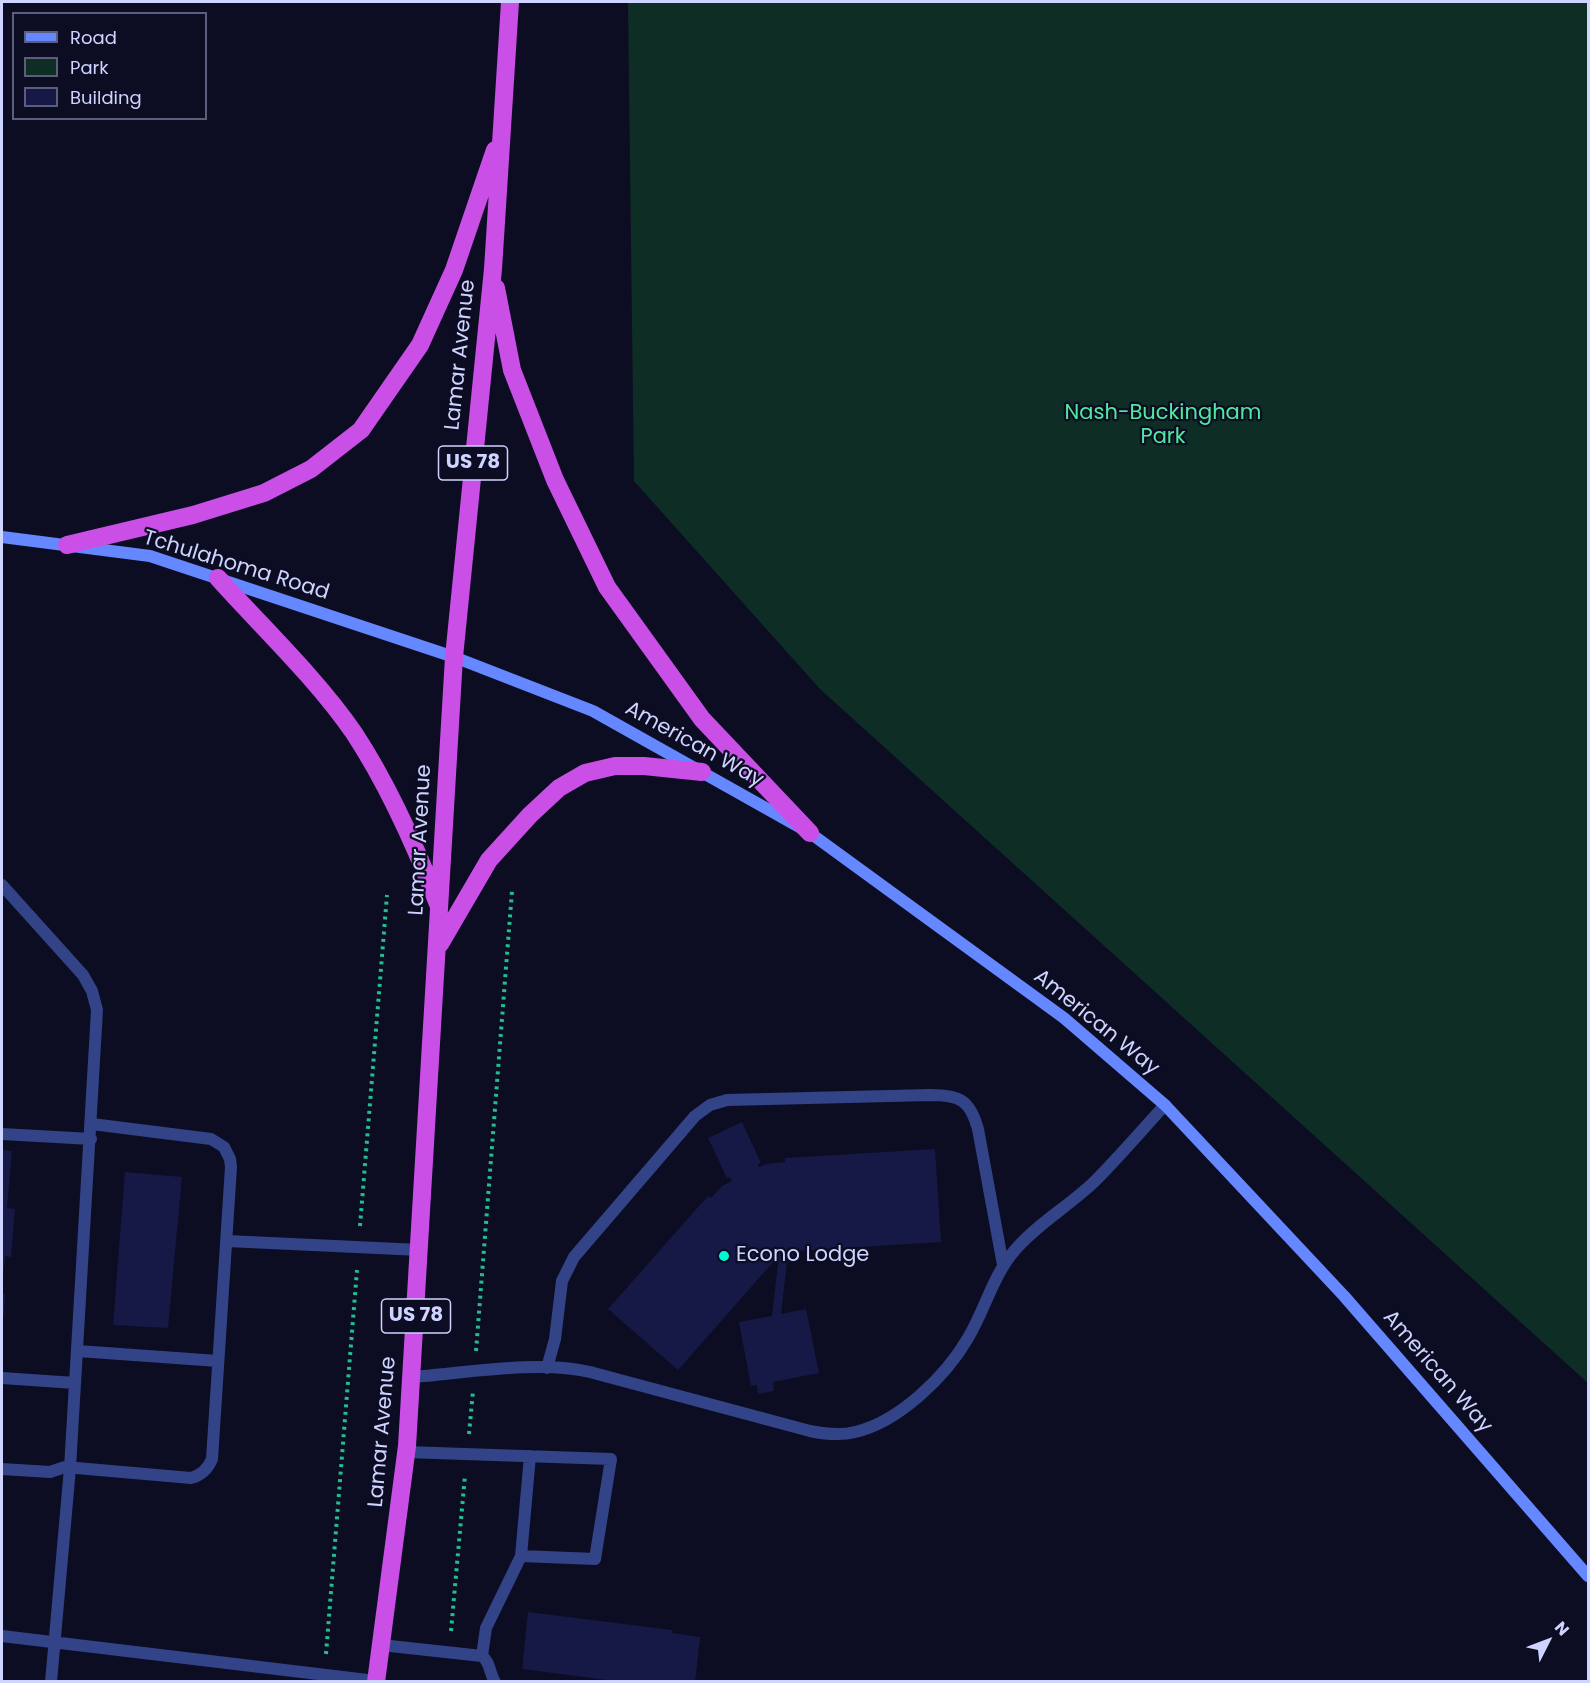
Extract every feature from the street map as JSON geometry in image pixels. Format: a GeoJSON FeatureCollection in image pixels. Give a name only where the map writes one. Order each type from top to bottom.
{"type":"FeatureCollection","features":[{"type":"Feature","properties":{"kind":"highway","name":"Lamar Avenue"},"geometry":{"type":"LineString","coordinates":[[376,1681],[406,1452],[412,1377],[454,657],[493,269],[510,2]]}},
{"type":"Feature","properties":{"kind":"highway"},"geometry":{"type":"LineString","coordinates":[[68,546],[264,493],[310,469],[361,430],[420,345],[454,270],[503,126]]}},
{"type":"Feature","properties":{"kind":"highway"},"geometry":{"type":"LineString","coordinates":[[493,269],[512,370],[555,480],[607,587],[702,718],[810,833]]}},
{"type":"Feature","properties":{"kind":"highway"},"geometry":{"type":"LineString","coordinates":[[218,578],[322,692],[353,732],[379,774],[412,838],[440,909]]}},
{"type":"Feature","properties":{"kind":"highway"},"geometry":{"type":"LineString","coordinates":[[438,948],[489,860],[530,815],[559,788],[585,773],[615,766],[644,766],[702,772]]}},
{"type":"Feature","properties":{"kind":"main road","name":"Tchulahoma Road"},"geometry":{"type":"LineString","coordinates":[[2,537],[150,556],[454,657]]}},
{"type":"Feature","properties":{"kind":"main road","name":"American Way"},"geometry":{"type":"LineString","coordinates":[[454,657],[593,711],[810,833],[1064,1018],[1165,1105],[1344,1296],[1588,1576]]}},
{"type":"Feature","properties":{"kind":"lane"},"geometry":{"type":"LineString","coordinates":[[2,885],[71,960],[93,991],[97,1010],[98,1031],[70,1468],[51,1682]]}},
{"type":"Feature","properties":{"kind":"lane"},"geometry":{"type":"LineString","coordinates":[[547,1368],[555,1339],[562,1281],[574,1257],[695,1116],[710,1105],[727,1100],[930,1095],[958,1098],[971,1110],[978,1129],[1003,1266]]}},
{"type":"Feature","properties":{"kind":"lane"},"geometry":{"type":"LineString","coordinates":[[412,1377],[563,1367],[590,1372],[810,1431],[828,1434],[855,1432],[879,1423],[907,1406],[950,1365],[968,1338],[1003,1266],[1022,1243],[1093,1182],[1165,1105]]}},
{"type":"Feature","properties":{"kind":"lane"},"geometry":{"type":"LineString","coordinates":[[2,1469],[50,1472],[65,1467],[191,1478],[201,1474],[212,1459],[227,1241],[230,1159],[224,1147],[211,1138],[92,1124]]}},
{"type":"Feature","properties":{"kind":"lane"},"geometry":{"type":"LineString","coordinates":[[2,1134],[91,1139]]}},
{"type":"Feature","properties":{"kind":"lane"},"geometry":{"type":"LineString","coordinates":[[227,1241],[420,1250]]}},
{"type":"Feature","properties":{"kind":"lane"},"geometry":{"type":"LineString","coordinates":[[78,1351],[218,1361]]}},
{"type":"Feature","properties":{"kind":"lane"},"geometry":{"type":"LineString","coordinates":[[2,1378],[75,1383]]}},
{"type":"Feature","properties":{"kind":"lane"},"geometry":{"type":"LineString","coordinates":[[406,1452],[611,1459],[595,1559],[521,1556]]}},
{"type":"Feature","properties":{"kind":"lane"},"geometry":{"type":"LineString","coordinates":[[482,1656],[486,1628],[521,1556],[530,1456]]}},
{"type":"Feature","properties":{"kind":"lane"},"geometry":{"type":"LineString","coordinates":[[2,1636],[376,1681]]}},
{"type":"Feature","properties":{"kind":"lane"},"geometry":{"type":"LineString","coordinates":[[381,1645],[482,1656],[489,1663],[495,1682]]}},
{"type":"Feature","properties":{"kind":"path"},"geometry":{"type":"LineString","coordinates":[[449,1652],[475,1372],[512,891]]}},
{"type":"Feature","properties":{"kind":"path"},"geometry":{"type":"LineString","coordinates":[[324,1675],[387,895]]}},
{"type":"Feature","properties":{"kind":"green space","name":"Nash-Buckingham Park"},"geometry":{"type":"Polygon","coordinates":[[[628,2],[1588,2],[1588,1383],[820,689],[634,481],[628,2]]]}},
{"type":"Feature","properties":{"kind":"building","name":"Econo Lodge"},"geometry":{"type":"Polygon","coordinates":[[[742,1122],[761,1163],[758,1164],[759,1167],[785,1162],[785,1158],[935,1149],[941,1242],[793,1251],[793,1261],[787,1263],[781,1314],[806,1309],[819,1373],[773,1382],[774,1391],[758,1394],[757,1385],[751,1386],[739,1322],[772,1316],[778,1263],[775,1260],[678,1370],[608,1309],[708,1196],[711,1198],[722,1186],[732,1181],[730,1177],[727,1178],[708,1138],[742,1122]]]}},
{"type":"Feature","properties":{"kind":"building"},"geometry":{"type":"Polygon","coordinates":[[[2,1150],[12,1151],[7,1208],[15,1209],[11,1257],[5,1256],[3,1277],[2,1277],[2,1150]]]}},
{"type":"Feature","properties":{"kind":"building"},"geometry":{"type":"Polygon","coordinates":[[[125,1172],[182,1177],[168,1328],[113,1325],[125,1172]]]}},
{"type":"Feature","properties":{"kind":"building"},"geometry":{"type":"Polygon","coordinates":[[[2,1294],[5,1294],[4,1315],[2,1315],[2,1294]]]}},
{"type":"Feature","properties":{"kind":"building"},"geometry":{"type":"Polygon","coordinates":[[[528,1612],[672,1630],[672,1633],[700,1637],[695,1682],[623,1682],[522,1669],[528,1612]]]}},
{"type":"Feature","properties":{"kind":"place","name":"Econo Lodge"},"geometry":{"type":"Point","coordinates":[724,1256]}}]}
